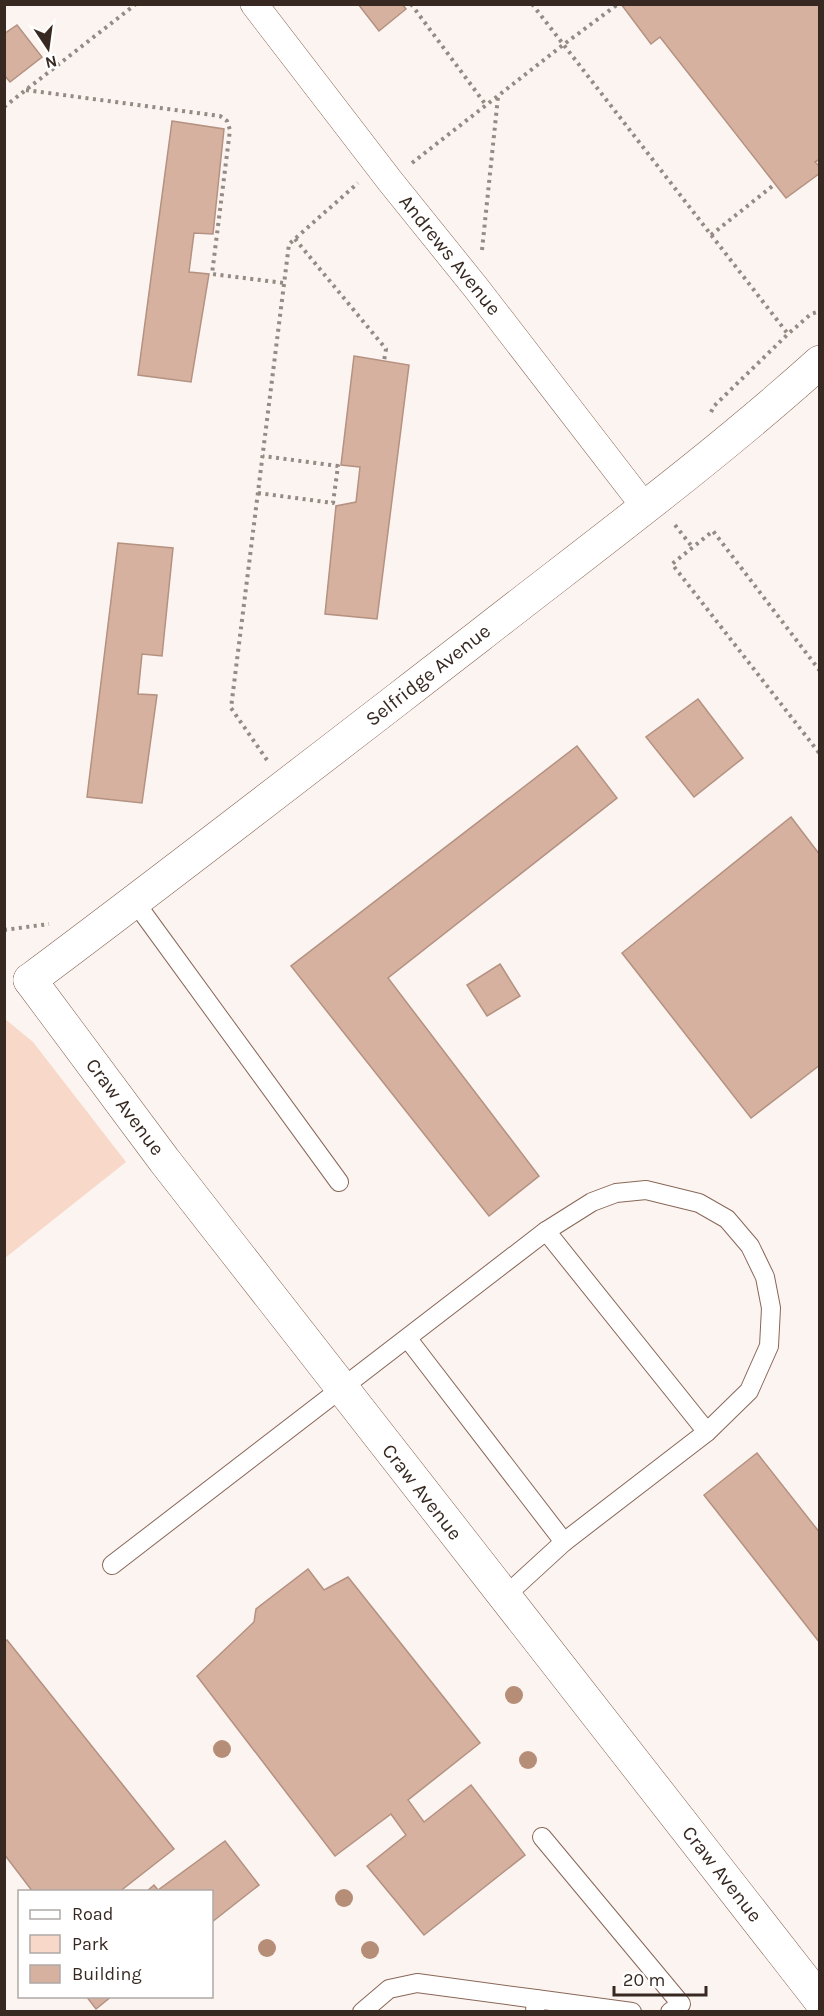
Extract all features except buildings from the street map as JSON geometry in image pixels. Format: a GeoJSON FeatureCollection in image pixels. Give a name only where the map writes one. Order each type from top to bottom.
{"type":"FeatureCollection","features":[{"type":"Feature","properties":{"kind":"street","name":"Andrews Avenue"},"geometry":{"type":"LineString","coordinates":[[254,4],[645,507]]}},
{"type":"Feature","properties":{"kind":"street","name":"Selfridge Avenue"},"geometry":{"type":"LineString","coordinates":[[17,978],[135,902],[645,507],[776,401],[819,362]]}},
{"type":"Feature","properties":{"kind":"street","name":"Craw Avenue"},"geometry":{"type":"LineString","coordinates":[[17,978],[164,1160],[819,2000]]}},
{"type":"Feature","properties":{"kind":"lane"},"geometry":{"type":"LineString","coordinates":[[135,902],[339,1182]]}},
{"type":"Feature","properties":{"kind":"lane"},"geometry":{"type":"LineString","coordinates":[[112,1565],[546,1231],[592,1202],[616,1193],[646,1190],[699,1203],[727,1219],[750,1246],[765,1277],[771,1308],[769,1346],[749,1391],[707,1432],[564,1542],[504,1597]]}},
{"type":"Feature","properties":{"kind":"lane"},"geometry":{"type":"LineString","coordinates":[[546,1231],[707,1432]]}},
{"type":"Feature","properties":{"kind":"lane"},"geometry":{"type":"LineString","coordinates":[[408,1339],[564,1542]]}},
{"type":"Feature","properties":{"kind":"lane"},"geometry":{"type":"LineString","coordinates":[[542,1837],[681,2004],[670,2012]]}},
{"type":"Feature","properties":{"kind":"lane"},"geometry":{"type":"LineString","coordinates":[[362,2012],[388,1989],[417,1983],[536,2005],[632,2012]]}},
{"type":"Feature","properties":{"kind":"path"},"geometry":{"type":"LineString","coordinates":[[4,107],[136,4]]}},
{"type":"Feature","properties":{"kind":"path"},"geometry":{"type":"LineString","coordinates":[[411,4],[486,105]]}},
{"type":"Feature","properties":{"kind":"path"},"geometry":{"type":"LineString","coordinates":[[532,4],[788,334]]}},
{"type":"Feature","properties":{"kind":"path"},"geometry":{"type":"LineString","coordinates":[[271,765],[231,708],[289,244],[384,173],[498,97],[618,4]]}},
{"type":"Feature","properties":{"kind":"path"},"geometry":{"type":"LineString","coordinates":[[26,90],[220,116],[227,121],[230,130],[212,274],[284,283]]}},
{"type":"Feature","properties":{"kind":"path"},"geometry":{"type":"LineString","coordinates":[[477,289],[498,97]]}},
{"type":"Feature","properties":{"kind":"path"},"geometry":{"type":"LineString","coordinates":[[711,235],[775,184]]}},
{"type":"Feature","properties":{"kind":"path"},"geometry":{"type":"LineString","coordinates":[[295,239],[386,349],[384,361]]}},
{"type":"Feature","properties":{"kind":"path"},"geometry":{"type":"LineString","coordinates":[[258,493],[333,503],[338,466],[262,456]]}},
{"type":"Feature","properties":{"kind":"path"},"geometry":{"type":"LineString","coordinates":[[819,671],[713,531],[672,564],[819,754]]}},
{"type":"Feature","properties":{"kind":"green space"},"geometry":{"type":"Polygon","coordinates":[[[5,1019],[33,1042],[126,1162],[5,1258],[5,1019]]]}}]}
